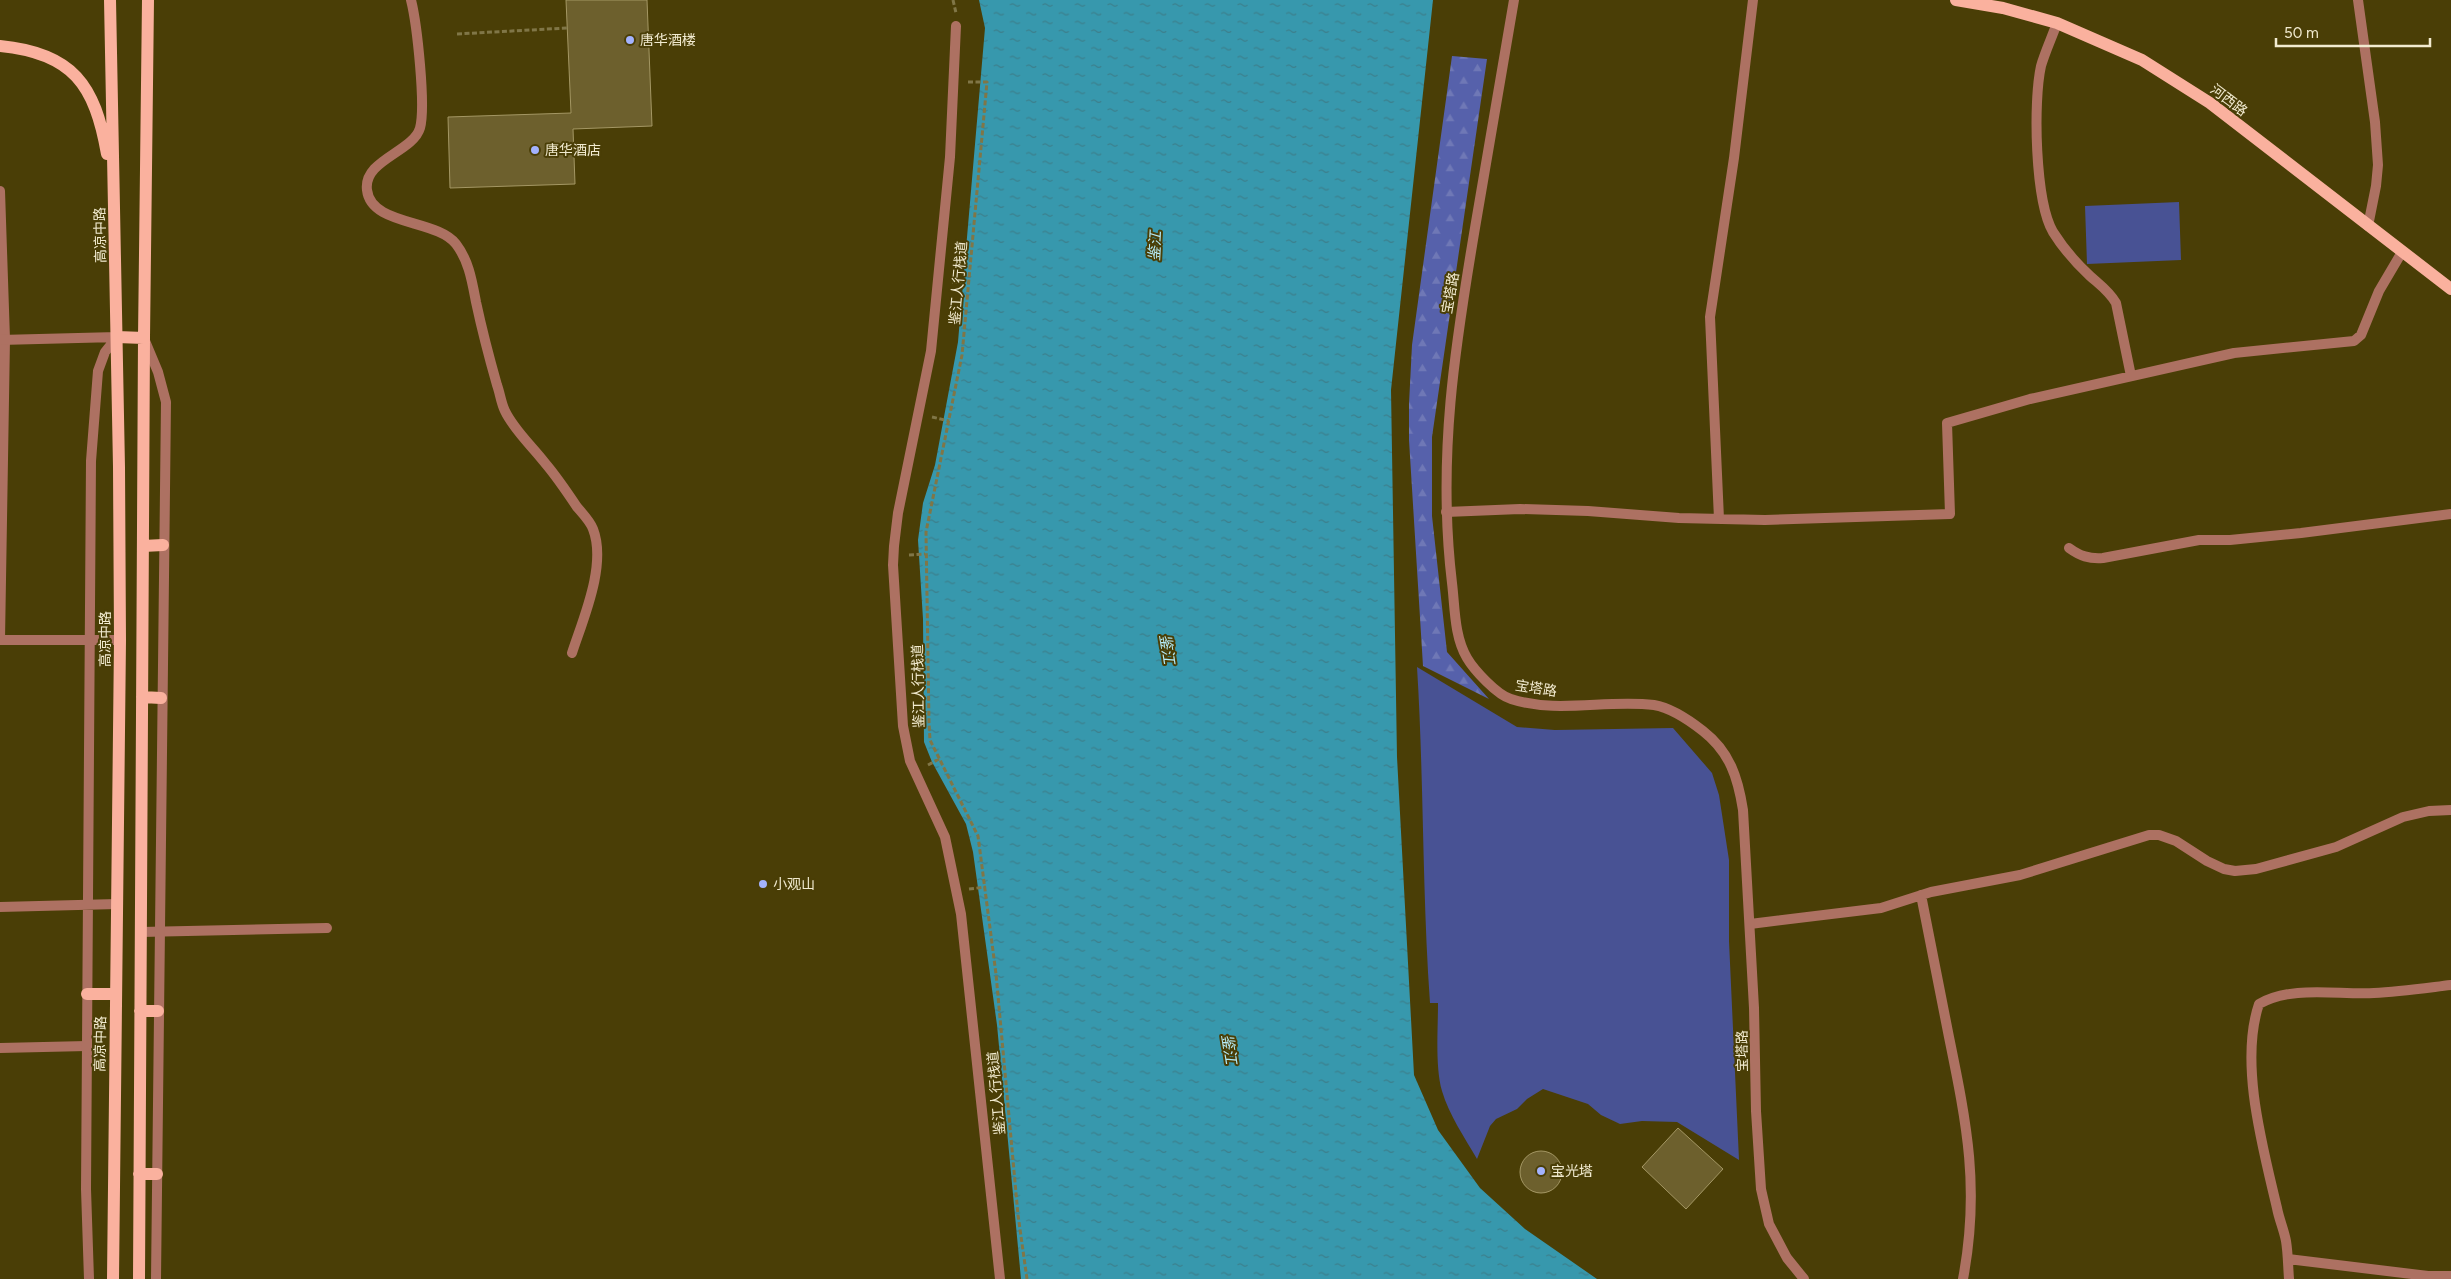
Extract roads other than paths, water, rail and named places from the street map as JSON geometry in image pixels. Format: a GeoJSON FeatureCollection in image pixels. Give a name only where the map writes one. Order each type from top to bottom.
{"type":"FeatureCollection","features":[{"type":"Feature","properties":{"kind":"main road","name":"高凉中路"},"geometry":{"type":"LineString","coordinates":[[110,0],[117,337],[120,640],[113,1279]]}},
{"type":"Feature","properties":{"kind":"main road"},"geometry":{"type":"LineString","coordinates":[[139,1279],[144,338],[148,0]]}},
{"type":"Feature","properties":{"kind":"main road","name":"河西路"},"geometry":{"type":"LineString","coordinates":[[1956,0],[2004,8],[2057,23],[2142,60],[2210,103],[2451,289]]}},
{"type":"Feature","properties":{"kind":"main road"},"geometry":{"type":"LineString","coordinates":[[0,46],[19,48],[49,56],[78,77],[93,100],[102,121],[114,189]]}},
{"type":"Feature","properties":{"kind":"main road"},"geometry":{"type":"LineString","coordinates":[[117,337],[144,338]]}},
{"type":"Feature","properties":{"kind":"main road"},"geometry":{"type":"LineString","coordinates":[[143,546],[163,545]]}},
{"type":"Feature","properties":{"kind":"main road"},"geometry":{"type":"LineString","coordinates":[[142,697],[161,698]]}},
{"type":"Feature","properties":{"kind":"main road"},"geometry":{"type":"LineString","coordinates":[[87,994],[116,994]]}},
{"type":"Feature","properties":{"kind":"main road"},"geometry":{"type":"LineString","coordinates":[[140,1011],[158,1011]]}},
{"type":"Feature","properties":{"kind":"main road"},"geometry":{"type":"LineString","coordinates":[[139,1174],[157,1174]]}},
{"type":"Feature","properties":{"kind":"street"},"geometry":{"type":"LineString","coordinates":[[411,0],[418,52],[421,100],[420,128],[412,141],[382,161],[368,180],[367,190],[372,202],[380,210],[394,217],[432,228],[445,234],[456,243],[468,263],[491,363],[505,411],[593,528],[597,566],[591,594],[572,653]]}},
{"type":"Feature","properties":{"kind":"street","name":"宝塔路"},"geometry":{"type":"LineString","coordinates":[[1514,0],[1459,319],[1449,414],[1446,512],[1459,638],[1467,658],[1486,682],[1509,699],[1550,706],[1656,706],[1686,718],[1712,738],[1730,760],[1739,781],[1744,810],[1761,1189],[1769,1224],[1787,1258],[1804,1279]]}},
{"type":"Feature","properties":{"kind":"street"},"geometry":{"type":"LineString","coordinates":[[1719,519],[1710,317],[1734,158],[1753,0]]}},
{"type":"Feature","properties":{"kind":"street"},"geometry":{"type":"LineString","coordinates":[[2358,0],[2375,122],[2378,165],[2368,226]]}},
{"type":"Feature","properties":{"kind":"street"},"geometry":{"type":"LineString","coordinates":[[2057,23],[2041,66],[2036,97],[2040,170],[2045,209],[2052,231],[2067,252],[2111,294],[2120,314],[2132,376]]}},
{"type":"Feature","properties":{"kind":"street"},"geometry":{"type":"LineString","coordinates":[[956,26],[950,157],[932,336],[928,367],[898,513],[893,565],[906,744],[915,772],[945,837],[961,914],[1000,1279]]}},
{"type":"Feature","properties":{"kind":"street"},"geometry":{"type":"LineString","coordinates":[[0,191],[2,340],[0,640],[120,640]]}},
{"type":"Feature","properties":{"kind":"street"},"geometry":{"type":"LineString","coordinates":[[1446,512],[1520,509],[1578,510],[1765,520],[1950,514],[1947,423],[2030,398],[2234,353],[2354,341],[2362,335],[2379,291],[2402,252]]}},
{"type":"Feature","properties":{"kind":"street"},"geometry":{"type":"LineString","coordinates":[[2,340],[117,337]]}},
{"type":"Feature","properties":{"kind":"street"},"geometry":{"type":"LineString","coordinates":[[89,1279],[86,1189],[91,461],[98,371],[105,352],[117,337]]}},
{"type":"Feature","properties":{"kind":"street"},"geometry":{"type":"LineString","coordinates":[[144,338],[158,372],[166,402],[161,698],[156,1279]]}},
{"type":"Feature","properties":{"kind":"street"},"geometry":{"type":"LineString","coordinates":[[2069,548],[2082,556],[2092,559],[2199,540],[2230,540],[2283,535],[2451,514]]}},
{"type":"Feature","properties":{"kind":"street"},"geometry":{"type":"LineString","coordinates":[[1750,924],[1880,908],[1921,895],[2020,875],[2149,836],[2159,835],[2176,841],[2224,869],[2235,871],[2256,869],[2336,847],[2403,817],[2451,810]]}},
{"type":"Feature","properties":{"kind":"street"},"geometry":{"type":"LineString","coordinates":[[1921,895],[1968,1136],[1972,1202],[1968,1251],[1963,1279]]}},
{"type":"Feature","properties":{"kind":"street"},"geometry":{"type":"LineString","coordinates":[[0,907],[117,904]]}},
{"type":"Feature","properties":{"kind":"street"},"geometry":{"type":"LineString","coordinates":[[141,932],[327,928]]}},
{"type":"Feature","properties":{"kind":"street"},"geometry":{"type":"LineString","coordinates":[[2289,1279],[2286,1240],[2266,1162],[2254,1094],[2251,1064],[2254,1020],[2259,1004],[2271,998],[2291,994],[2374,993],[2451,985]]}},
{"type":"Feature","properties":{"kind":"street"},"geometry":{"type":"LineString","coordinates":[[0,1048],[87,1046]]}},
{"type":"Feature","properties":{"kind":"street"},"geometry":{"type":"LineString","coordinates":[[2288,1259],[2428,1276],[2451,1276]]}},
{"type":"Feature","properties":{"kind":"water","name":"鉴江"},"geometry":{"type":"Polygon","coordinates":[[[979,0],[1433,0],[1391,390],[1397,757],[1414,1075],[1438,1130],[1480,1188],[1525,1229],[1597,1279],[1021,1279],[997,1025],[973,852],[966,824],[932,762],[924,742],[923,619],[918,540],[923,503],[935,465],[958,342],[985,28],[979,0]]]}},
{"type":"Feature","properties":{"kind":"place","name":"唐华酒楼"},"geometry":{"type":"Point","coordinates":[630,40]}},
{"type":"Feature","properties":{"kind":"place","name":"唐华酒店"},"geometry":{"type":"Point","coordinates":[535,150]}},
{"type":"Feature","properties":{"kind":"place","name":"小观山"},"geometry":{"type":"Point","coordinates":[763,884]}},
{"type":"Feature","properties":{"kind":"place","name":"宝光塔"},"geometry":{"type":"Point","coordinates":[1541,1171]}}]}
